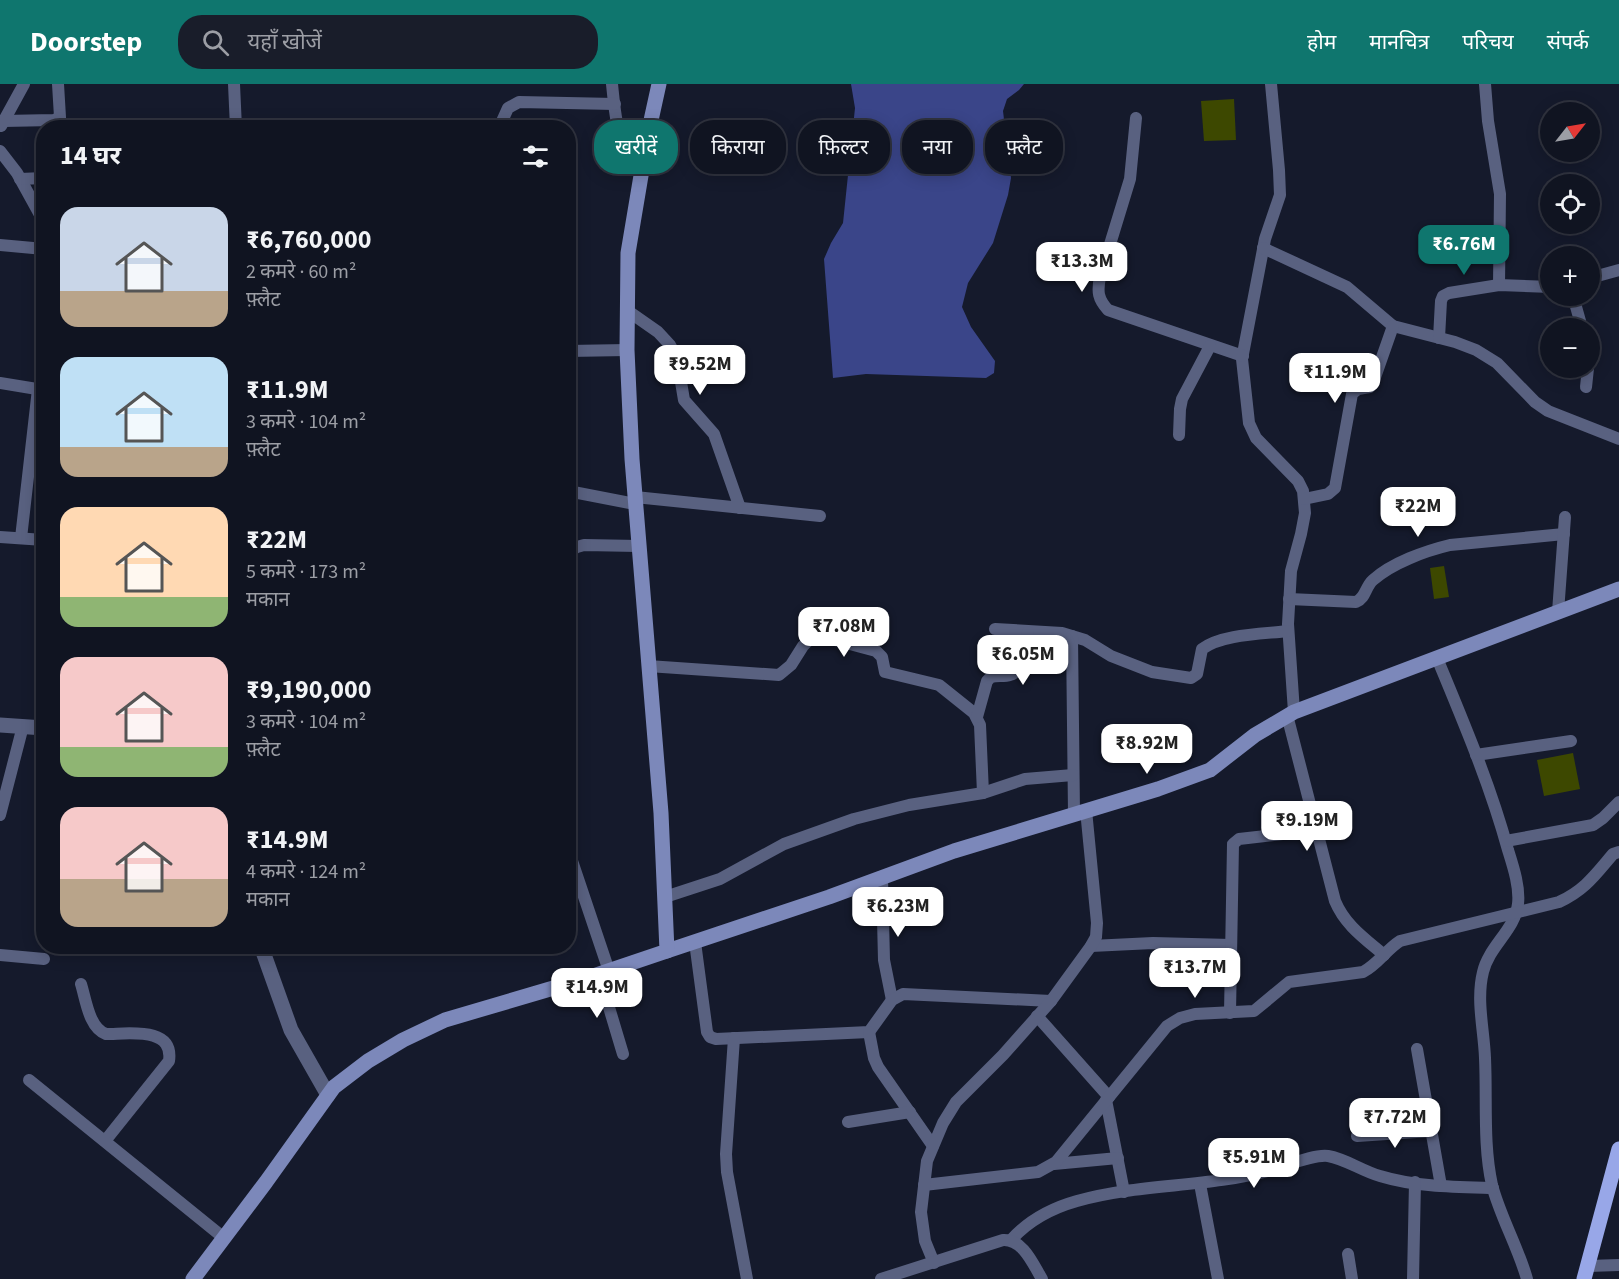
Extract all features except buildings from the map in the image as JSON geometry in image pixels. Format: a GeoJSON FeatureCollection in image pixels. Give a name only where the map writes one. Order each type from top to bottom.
{"type":"FeatureCollection","features":[{"type":"Feature","properties":{"kind":"main road"},"geometry":{"type":"LineString","coordinates":[[652,120],[659,84]]}},
{"type":"Feature","properties":{"kind":"main road"},"geometry":{"type":"LineString","coordinates":[[641,174],[628,253],[627,350],[638,546],[661,813],[668,951]]}},
{"type":"Feature","properties":{"kind":"main road"},"geometry":{"type":"LineString","coordinates":[[193,1279],[339,1082],[368,1061],[445,1020],[604,972],[882,878],[954,851],[1158,789],[1210,770],[1255,735],[1291,713],[1619,590]]}},
{"type":"Feature","properties":{"kind":"main road"},"geometry":{"type":"LineString","coordinates":[[1586,1273],[1619,1150]]}},
{"type":"Feature","properties":{"kind":"street"},"geometry":{"type":"LineString","coordinates":[[2,124],[24,84]]}},
{"type":"Feature","properties":{"kind":"street"},"geometry":{"type":"LineString","coordinates":[[54,120],[60,117],[58,84]]}},
{"type":"Feature","properties":{"kind":"street"},"geometry":{"type":"LineString","coordinates":[[234,84],[236,120]]}},
{"type":"Feature","properties":{"kind":"street"},"geometry":{"type":"LineString","coordinates":[[612,84],[618,120]]}},
{"type":"Feature","properties":{"kind":"street"},"geometry":{"type":"LineString","coordinates":[[1271,84],[1280,170],[1280,195],[1263,248],[1243,356],[1244,391],[1249,423],[1256,438],[1298,481],[1303,491],[1305,513],[1291,571],[1289,599],[1291,713],[1317,830],[1335,901],[1341,915],[1349,926],[1384,955]]}},
{"type":"Feature","properties":{"kind":"street"},"geometry":{"type":"LineString","coordinates":[[1485,84],[1488,121],[1500,194],[1499,285]]}},
{"type":"Feature","properties":{"kind":"street"},"geometry":{"type":"LineString","coordinates":[[503,120],[508,108],[519,102],[615,104]]}},
{"type":"Feature","properties":{"kind":"street"},"geometry":{"type":"LineString","coordinates":[[1136,118],[1130,179],[1097,292],[1101,302],[1108,310],[1243,356]]}},
{"type":"Feature","properties":{"kind":"street"},"geometry":{"type":"LineString","coordinates":[[2,124],[36,121]]}},
{"type":"Feature","properties":{"kind":"street"},"geometry":{"type":"LineString","coordinates":[[0,151],[20,179],[36,208]]}},
{"type":"Feature","properties":{"kind":"street"},"geometry":{"type":"LineString","coordinates":[[20,179],[36,178]]}},
{"type":"Feature","properties":{"kind":"street"},"geometry":{"type":"LineString","coordinates":[[0,245],[36,248]]}},
{"type":"Feature","properties":{"kind":"street"},"geometry":{"type":"LineString","coordinates":[[1263,248],[1347,287],[1394,326],[1476,350],[1497,363],[1535,402],[1548,411],[1619,439]]}},
{"type":"Feature","properties":{"kind":"street"},"geometry":{"type":"LineString","coordinates":[[1600,277],[1618,274]]}},
{"type":"Feature","properties":{"kind":"street"},"geometry":{"type":"LineString","coordinates":[[1439,338],[1443,296],[1499,285],[1540,287]]}},
{"type":"Feature","properties":{"kind":"street"},"geometry":{"type":"LineString","coordinates":[[628,311],[658,332],[670,345],[676,358],[684,400],[714,434],[740,508]]}},
{"type":"Feature","properties":{"kind":"street"},"geometry":{"type":"LineString","coordinates":[[1304,500],[1328,494],[1335,488],[1352,394],[1358,389],[1370,387],[1373,383],[1394,326]]}},
{"type":"Feature","properties":{"kind":"street"},"geometry":{"type":"LineString","coordinates":[[1179,435],[1182,399],[1210,346]]}},
{"type":"Feature","properties":{"kind":"street"},"geometry":{"type":"LineString","coordinates":[[576,351],[627,350]]}},
{"type":"Feature","properties":{"kind":"street"},"geometry":{"type":"LineString","coordinates":[[1586,387],[1587,378]]}},
{"type":"Feature","properties":{"kind":"street"},"geometry":{"type":"LineString","coordinates":[[0,383],[36,388]]}},
{"type":"Feature","properties":{"kind":"street"},"geometry":{"type":"LineString","coordinates":[[21,538],[36,426]]}},
{"type":"Feature","properties":{"kind":"street"},"geometry":{"type":"LineString","coordinates":[[576,492],[635,500],[820,516]]}},
{"type":"Feature","properties":{"kind":"street"},"geometry":{"type":"LineString","coordinates":[[1558,612],[1565,517]]}},
{"type":"Feature","properties":{"kind":"street"},"geometry":{"type":"LineString","coordinates":[[1289,599],[1356,602],[1363,597],[1374,580],[1413,556],[1431,550],[1450,545],[1564,534]]}},
{"type":"Feature","properties":{"kind":"street"},"geometry":{"type":"LineString","coordinates":[[0,537],[36,539]]}},
{"type":"Feature","properties":{"kind":"street"},"geometry":{"type":"LineString","coordinates":[[576,548],[584,545],[638,546]]}},
{"type":"Feature","properties":{"kind":"street"},"geometry":{"type":"LineString","coordinates":[[995,629],[1062,633],[1085,640],[1111,656],[1152,672],[1191,678],[1197,674],[1202,649],[1218,640],[1288,631]]}},
{"type":"Feature","properties":{"kind":"street"},"geometry":{"type":"LineString","coordinates":[[977,717],[987,681],[990,677],[1015,673],[1028,632]]}},
{"type":"Feature","properties":{"kind":"street"},"geometry":{"type":"LineString","coordinates":[[648,666],[779,675],[791,665],[810,639],[820,636],[876,651],[882,657],[885,672],[939,685],[977,717],[980,725],[983,793]]}},
{"type":"Feature","properties":{"kind":"street"},"geometry":{"type":"LineString","coordinates":[[934,1263],[925,1241],[921,1212],[927,1161],[943,1123],[956,1102],[1003,1055],[1050,1001],[1096,937],[1097,923],[1073,776],[1072,636]]}},
{"type":"Feature","properties":{"kind":"street"},"geometry":{"type":"LineString","coordinates":[[1437,658],[1476,755],[1514,871],[1518,903],[1516,912],[1512,922],[1490,954],[1483,972],[1480,1012],[1485,1055],[1487,1152],[1493,1188],[1521,1257],[1527,1279]]}},
{"type":"Feature","properties":{"kind":"street"},"geometry":{"type":"LineString","coordinates":[[0,725],[36,727]]}},
{"type":"Feature","properties":{"kind":"street"},"geometry":{"type":"LineString","coordinates":[[0,815],[23,726]]}},
{"type":"Feature","properties":{"kind":"street"},"geometry":{"type":"LineString","coordinates":[[1476,755],[1571,741]]}},
{"type":"Feature","properties":{"kind":"street"},"geometry":{"type":"LineString","coordinates":[[665,897],[720,879],[784,844],[854,819],[909,805],[983,793],[1024,779],[1073,776]]}},
{"type":"Feature","properties":{"kind":"street"},"geometry":{"type":"LineString","coordinates":[[1506,842],[1593,825],[1619,802]]}},
{"type":"Feature","properties":{"kind":"street"},"geometry":{"type":"LineString","coordinates":[[1230,1013],[1233,844],[1235,841],[1317,830]]}},
{"type":"Feature","properties":{"kind":"street"},"geometry":{"type":"LineString","coordinates":[[1054,1164],[1167,1026],[1180,1018],[1195,1014],[1254,1011],[1289,982],[1363,972],[1372,968],[1400,941],[1559,902],[1576,895],[1613,854],[1619,852]]}},
{"type":"Feature","properties":{"kind":"street"},"geometry":{"type":"LineString","coordinates":[[576,876],[604,972],[623,1054]]}},
{"type":"Feature","properties":{"kind":"street"},"geometry":{"type":"LineString","coordinates":[[882,878],[884,960],[892,1000]]}},
{"type":"Feature","properties":{"kind":"street"},"geometry":{"type":"LineString","coordinates":[[695,942],[707,1032],[710,1037],[716,1039],[869,1032]]}},
{"type":"Feature","properties":{"kind":"street"},"geometry":{"type":"LineString","coordinates":[[1091,946],[1153,943],[1231,945]]}},
{"type":"Feature","properties":{"kind":"street"},"geometry":{"type":"LineString","coordinates":[[264,954],[291,1030],[328,1095]]}},
{"type":"Feature","properties":{"kind":"street"},"geometry":{"type":"LineString","coordinates":[[0,955],[44,959]]}},
{"type":"Feature","properties":{"kind":"street"},"geometry":{"type":"LineString","coordinates":[[81,984],[92,1018],[101,1032],[153,1035],[164,1042],[170,1055],[169,1062],[105,1141]]}},
{"type":"Feature","properties":{"kind":"street"},"geometry":{"type":"LineString","coordinates":[[933,1146],[874,1058],[869,1032],[892,1000],[903,994],[1050,1001]]}},
{"type":"Feature","properties":{"kind":"street"},"geometry":{"type":"LineString","coordinates":[[1037,1016],[1108,1098],[1124,1192]]}},
{"type":"Feature","properties":{"kind":"street"},"geometry":{"type":"LineString","coordinates":[[734,1038],[726,1154],[727,1172],[747,1279]]}},
{"type":"Feature","properties":{"kind":"street"},"geometry":{"type":"LineString","coordinates":[[1417,1048],[1441,1186]]}},
{"type":"Feature","properties":{"kind":"street"},"geometry":{"type":"LineString","coordinates":[[30,1080],[224,1238]]}},
{"type":"Feature","properties":{"kind":"street"},"geometry":{"type":"LineString","coordinates":[[848,1122],[910,1112]]}},
{"type":"Feature","properties":{"kind":"street"},"geometry":{"type":"LineString","coordinates":[[1357,1136],[1431,1131]]}},
{"type":"Feature","properties":{"kind":"street"},"geometry":{"type":"LineString","coordinates":[[1011,1240],[1038,1217],[1076,1201],[1149,1187],[1200,1184],[1264,1172],[1322,1156],[1337,1159],[1380,1176],[1441,1186],[1493,1188]]}},
{"type":"Feature","properties":{"kind":"street"},"geometry":{"type":"LineString","coordinates":[[924,1185],[1038,1172],[1054,1164],[1118,1158]]}},
{"type":"Feature","properties":{"kind":"street"},"geometry":{"type":"LineString","coordinates":[[1413,1279],[1415,1182]]}},
{"type":"Feature","properties":{"kind":"street"},"geometry":{"type":"LineString","coordinates":[[1200,1184],[1218,1279]]}},
{"type":"Feature","properties":{"kind":"street"},"geometry":{"type":"LineString","coordinates":[[890,1278],[1003,1240],[1011,1240],[1020,1245],[1042,1279]]}},
{"type":"Feature","properties":{"kind":"street"},"geometry":{"type":"LineString","coordinates":[[1348,1254],[1352,1279]]}},
{"type":"Feature","properties":{"kind":"street"},"geometry":{"type":"LineString","coordinates":[[1586,1273],[1619,1265]]}},
{"type":"Feature","properties":{"kind":"water"},"geometry":{"type":"Polygon","coordinates":[[[851,84],[1024,84],[1007,99],[1003,111],[1004,120],[985,120],[985,174],[1011,174],[1011,178],[993,243],[968,283],[962,307],[971,327],[995,361],[994,373],[986,378],[866,374],[833,378],[824,259],[843,223],[848,174],[890,174],[890,120],[854,120],[855,108],[851,84]]]}}]}
